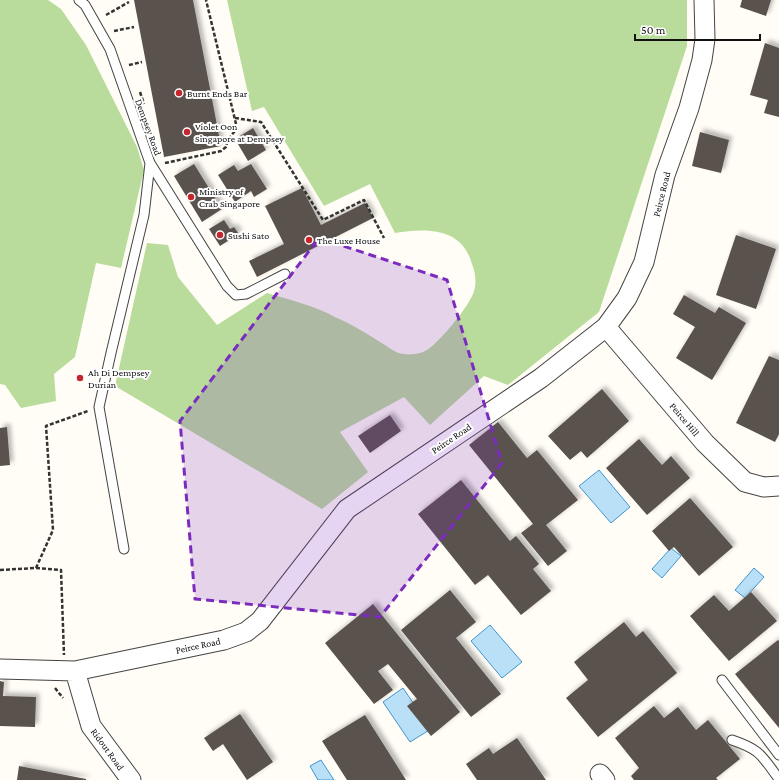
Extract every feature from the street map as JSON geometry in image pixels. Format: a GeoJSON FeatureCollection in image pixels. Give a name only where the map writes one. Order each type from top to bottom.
{"type":"FeatureCollection","features":[{"type":"Feature","properties":{"kind":"street","name":"Peirce Road"},"geometry":{"type":"LineString","coordinates":[[0,669],[70,671],[224,640],[246,632],[260,621],[347,509],[541,378],[606,327],[627,298],[644,262],[665,175],[689,108],[702,60],[705,39],[704,0]]}},
{"type":"Feature","properties":{"kind":"street","name":"Peirce Hill"},"geometry":{"type":"LineString","coordinates":[[606,327],[705,443],[745,482],[764,487],[779,486]]}},
{"type":"Feature","properties":{"kind":"street","name":"Ridout Road"},"geometry":{"type":"LineString","coordinates":[[70,671],[91,726],[131,780]]}},
{"type":"Feature","properties":{"kind":"lane","name":"Dempsey Road"},"geometry":{"type":"LineString","coordinates":[[79,0],[85,5],[110,49],[150,163],[227,286],[236,295],[246,294],[286,274]]}},
{"type":"Feature","properties":{"kind":"lane"},"geometry":{"type":"LineString","coordinates":[[124,549],[99,407],[110,353],[144,215],[150,163]]}},
{"type":"Feature","properties":{"kind":"lane"},"geometry":{"type":"LineString","coordinates":[[722,680],[779,755]]}},
{"type":"Feature","properties":{"kind":"lane"},"geometry":{"type":"LineString","coordinates":[[732,740],[758,751],[779,779]]}},
{"type":"Feature","properties":{"kind":"path"},"geometry":{"type":"LineString","coordinates":[[162,164],[221,151],[226,147],[228,140],[237,128],[206,0]]}},
{"type":"Feature","properties":{"kind":"path"},"geometry":{"type":"LineString","coordinates":[[106,15],[129,2]]}},
{"type":"Feature","properties":{"kind":"path"},"geometry":{"type":"LineString","coordinates":[[101,11],[109,20]]}},
{"type":"Feature","properties":{"kind":"path"},"geometry":{"type":"LineString","coordinates":[[112,26],[117,38]]}},
{"type":"Feature","properties":{"kind":"path"},"geometry":{"type":"LineString","coordinates":[[114,31],[134,27]]}},
{"type":"Feature","properties":{"kind":"path"},"geometry":{"type":"LineString","coordinates":[[126,58],[132,72]]}},
{"type":"Feature","properties":{"kind":"path"},"geometry":{"type":"LineString","coordinates":[[129,65],[142,62]]}},
{"type":"Feature","properties":{"kind":"path"},"geometry":{"type":"LineString","coordinates":[[137,85],[145,105]]}},
{"type":"Feature","properties":{"kind":"path"},"geometry":{"type":"LineString","coordinates":[[235,118],[261,122],[323,220],[364,200],[384,238]]}},
{"type":"Feature","properties":{"kind":"path"},"geometry":{"type":"LineString","coordinates":[[36,568],[53,530],[46,426],[99,407]]}},
{"type":"Feature","properties":{"kind":"path"},"geometry":{"type":"LineString","coordinates":[[0,570],[36,568],[61,570],[70,671]]}},
{"type":"Feature","properties":{"kind":"highlighted area"},"geometry":{"type":"Polygon","coordinates":[[[319,238],[447,280],[502,463],[380,617],[195,599],[180,421],[319,238]]]}},
{"type":"Feature","properties":{"kind":"green space"},"geometry":{"type":"Polygon","coordinates":[[[0,0],[48,0],[61,9],[86,45],[137,147],[144,170],[121,268],[96,263],[75,357],[54,374],[56,401],[21,408],[5,385],[0,384],[0,0]]]}},
{"type":"Feature","properties":{"kind":"green space"},"geometry":{"type":"Polygon","coordinates":[[[227,0],[687,0],[687,46],[599,312],[508,385],[484,376],[430,425],[404,397],[340,432],[368,472],[322,509],[115,386],[147,243],[168,245],[178,277],[217,325],[267,293],[318,309],[358,329],[394,351],[406,354],[420,353],[430,348],[453,324],[472,297],[475,288],[475,274],[467,252],[460,243],[451,237],[430,231],[407,231],[395,233],[370,184],[324,206],[264,107],[252,111],[227,0]]]}},
{"type":"Feature","properties":{"kind":"water"},"geometry":{"type":"Polygon","coordinates":[[[599,470],[630,507],[611,523],[579,486],[599,470]]]}},
{"type":"Feature","properties":{"kind":"water"},"geometry":{"type":"Polygon","coordinates":[[[671,548],[681,556],[662,578],[652,569],[671,548]]]}},
{"type":"Feature","properties":{"kind":"water"},"geometry":{"type":"Polygon","coordinates":[[[754,568],[764,577],[745,598],[735,590],[754,568]]]}},
{"type":"Feature","properties":{"kind":"water"},"geometry":{"type":"Polygon","coordinates":[[[490,625],[522,662],[502,678],[471,641],[490,625]]]}},
{"type":"Feature","properties":{"kind":"water"},"geometry":{"type":"Polygon","coordinates":[[[403,688],[431,729],[410,742],[383,702],[403,688]]]}},
{"type":"Feature","properties":{"kind":"water"},"geometry":{"type":"Polygon","coordinates":[[[321,760],[334,780],[318,780],[310,766],[321,760]]]}},
{"type":"Feature","properties":{"kind":"building"},"geometry":{"type":"Polygon","coordinates":[[[134,0],[193,0],[221,146],[164,157],[134,0]]]}},
{"type":"Feature","properties":{"kind":"building"},"geometry":{"type":"Polygon","coordinates":[[[742,0],[771,0],[766,16],[740,7],[742,0]]]}},
{"type":"Feature","properties":{"kind":"building"},"geometry":{"type":"Polygon","coordinates":[[[765,43],[779,48],[779,117],[764,113],[768,100],[750,95],[765,43]]]}},
{"type":"Feature","properties":{"kind":"building"},"geometry":{"type":"Polygon","coordinates":[[[253,128],[266,150],[248,161],[235,139],[253,128]]]}},
{"type":"Feature","properties":{"kind":"building"},"geometry":{"type":"Polygon","coordinates":[[[700,132],[729,140],[721,173],[692,166],[700,132]]]}},
{"type":"Feature","properties":{"kind":"building"},"geometry":{"type":"Polygon","coordinates":[[[194,164],[222,209],[202,222],[174,176],[194,164]]]}},
{"type":"Feature","properties":{"kind":"building"},"geometry":{"type":"Polygon","coordinates":[[[251,164],[267,189],[254,197],[251,191],[235,202],[218,175],[234,165],[238,171],[251,164]]]}},
{"type":"Feature","properties":{"kind":"building"},"geometry":{"type":"Polygon","coordinates":[[[302,188],[321,225],[365,203],[373,218],[257,277],[249,261],[284,244],[265,206],[302,188]]]}},
{"type":"Feature","properties":{"kind":"building"},"geometry":{"type":"Polygon","coordinates":[[[224,220],[230,229],[234,227],[239,234],[220,246],[209,229],[224,220]]]}},
{"type":"Feature","properties":{"kind":"building"},"geometry":{"type":"Polygon","coordinates":[[[736,235],[776,249],[756,309],[716,295],[736,235]]]}},
{"type":"Feature","properties":{"kind":"building"},"geometry":{"type":"Polygon","coordinates":[[[684,295],[715,313],[719,307],[746,323],[712,380],[676,358],[695,327],[673,314],[684,295]]]}},
{"type":"Feature","properties":{"kind":"building"},"geometry":{"type":"Polygon","coordinates":[[[769,356],[779,360],[779,434],[775,442],[736,423],[769,356]]]}},
{"type":"Feature","properties":{"kind":"building"},"geometry":{"type":"Polygon","coordinates":[[[602,389],[629,421],[587,458],[581,451],[570,460],[548,436],[602,389]]]}},
{"type":"Feature","properties":{"kind":"building"},"geometry":{"type":"Polygon","coordinates":[[[390,415],[401,431],[370,453],[358,436],[390,415]]]}},
{"type":"Feature","properties":{"kind":"building"},"geometry":{"type":"Polygon","coordinates":[[[498,422],[527,458],[537,450],[578,500],[546,525],[567,551],[548,566],[521,533],[533,524],[469,445],[498,422]]]}},
{"type":"Feature","properties":{"kind":"building"},"geometry":{"type":"Polygon","coordinates":[[[7,427],[10,465],[0,466],[0,428],[7,427]]]}},
{"type":"Feature","properties":{"kind":"building"},"geometry":{"type":"Polygon","coordinates":[[[639,439],[662,465],[671,456],[690,478],[647,515],[606,468],[639,439]]]}},
{"type":"Feature","properties":{"kind":"building"},"geometry":{"type":"Polygon","coordinates":[[[461,480],[510,541],[516,536],[539,564],[533,569],[551,591],[521,615],[488,575],[475,585],[418,514],[461,480]]]}},
{"type":"Feature","properties":{"kind":"building"},"geometry":{"type":"Polygon","coordinates":[[[690,498],[733,547],[699,576],[674,547],[669,551],[652,531],[690,498]]]}},
{"type":"Feature","properties":{"kind":"building"},"geometry":{"type":"Polygon","coordinates":[[[450,590],[476,622],[456,638],[501,694],[471,717],[401,630],[450,590]]]}},
{"type":"Feature","properties":{"kind":"building"},"geometry":{"type":"Polygon","coordinates":[[[751,592],[777,621],[729,661],[690,616],[714,595],[729,611],[751,592]]]}},
{"type":"Feature","properties":{"kind":"building"},"geometry":{"type":"Polygon","coordinates":[[[373,604],[460,712],[431,736],[407,706],[417,699],[388,664],[378,671],[393,690],[374,704],[325,643],[373,604]]]}},
{"type":"Feature","properties":{"kind":"building"},"geometry":{"type":"Polygon","coordinates":[[[624,622],[636,637],[643,631],[677,673],[598,737],[566,698],[588,680],[574,662],[624,622]]]}},
{"type":"Feature","properties":{"kind":"building"},"geometry":{"type":"Polygon","coordinates":[[[778,640],[779,641],[779,728],[735,674],[778,640]]]}},
{"type":"Feature","properties":{"kind":"building"},"geometry":{"type":"Polygon","coordinates":[[[0,681],[4,682],[3,696],[36,697],[35,727],[0,726],[0,681]]]}},
{"type":"Feature","properties":{"kind":"building"},"geometry":{"type":"Polygon","coordinates":[[[654,706],[664,718],[678,707],[696,730],[708,720],[740,759],[716,778],[718,780],[634,780],[631,776],[639,768],[615,738],[654,706]]]}},
{"type":"Feature","properties":{"kind":"building"},"geometry":{"type":"Polygon","coordinates":[[[240,714],[273,762],[247,780],[223,744],[213,751],[204,738],[240,714]]]}},
{"type":"Feature","properties":{"kind":"building"},"geometry":{"type":"Polygon","coordinates":[[[365,715],[406,780],[347,780],[322,741],[365,715]]]}},
{"type":"Feature","properties":{"kind":"building"},"geometry":{"type":"Polygon","coordinates":[[[517,738],[546,780],[477,780],[466,764],[489,748],[493,754],[517,738]]]}},
{"type":"Feature","properties":{"kind":"building"},"geometry":{"type":"Polygon","coordinates":[[[19,766],[86,779],[86,780],[17,780],[19,766]]]}},
{"type":"Feature","properties":{"kind":"place","name":"Burnt Ends Bar"},"geometry":{"type":"Point","coordinates":[179,93]}},
{"type":"Feature","properties":{"kind":"place","name":"Violet Oon Singapore at Dempsey"},"geometry":{"type":"Point","coordinates":[187,132]}},
{"type":"Feature","properties":{"kind":"place","name":"Ministry of Crab Singapore"},"geometry":{"type":"Point","coordinates":[191,197]}},
{"type":"Feature","properties":{"kind":"place","name":"Sushi Sato"},"geometry":{"type":"Point","coordinates":[220,235]}},
{"type":"Feature","properties":{"kind":"place","name":"The Luxe House"},"geometry":{"type":"Point","coordinates":[309,240]}},
{"type":"Feature","properties":{"kind":"place","name":"Ah Di Dempsey Durian"},"geometry":{"type":"Point","coordinates":[80,378]}}]}
